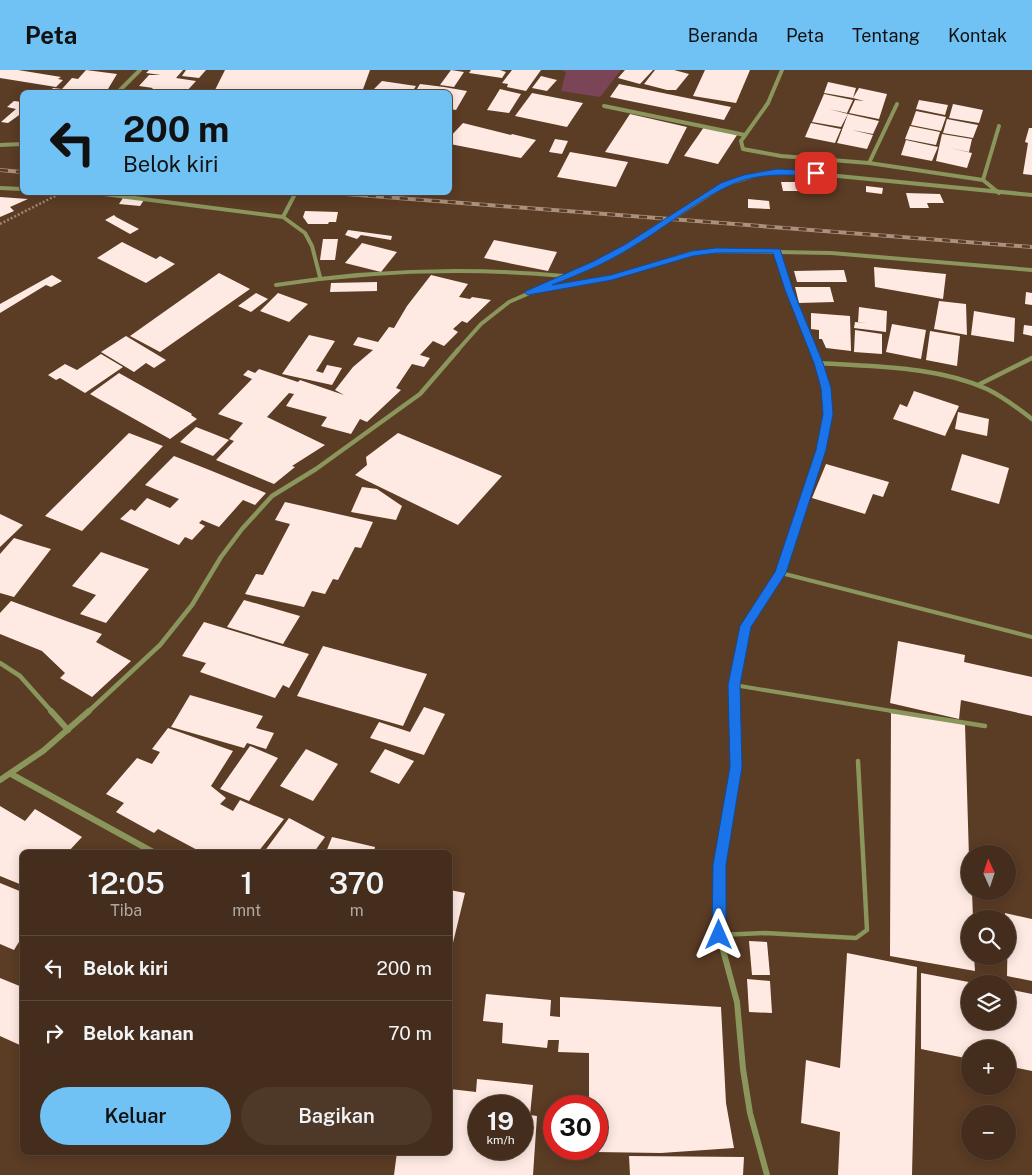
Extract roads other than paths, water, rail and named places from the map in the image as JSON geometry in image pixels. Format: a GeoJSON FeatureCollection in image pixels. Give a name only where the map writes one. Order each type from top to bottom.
{"type":"FeatureCollection","features":[{"type":"Feature","properties":{"kind":"street"},"geometry":{"type":"LineString","coordinates":[[120,90],[140,70]]}},
{"type":"Feature","properties":{"kind":"street"},"geometry":{"type":"LineString","coordinates":[[782,70],[768,103],[741,142],[743,149],[754,152],[870,163],[983,180],[999,192]]}},
{"type":"Feature","properties":{"kind":"street"},"geometry":{"type":"LineString","coordinates":[[870,163],[897,104]]}},
{"type":"Feature","properties":{"kind":"street"},"geometry":{"type":"LineString","coordinates":[[604,106],[745,136]]}},
{"type":"Feature","properties":{"kind":"street"},"geometry":{"type":"LineString","coordinates":[[983,180],[999,126]]}},
{"type":"Feature","properties":{"kind":"street"},"geometry":{"type":"LineString","coordinates":[[0,145],[20,144]]}},
{"type":"Feature","properties":{"kind":"street"},"geometry":{"type":"LineString","coordinates":[[0,780],[43,751],[68,730],[160,645],[192,605],[221,557],[242,529],[272,496],[316,470],[420,394],[481,324],[509,302],[629,246],[724,185],[759,174],[797,172],[855,176],[1032,195]]}},
{"type":"Feature","properties":{"kind":"street"},"geometry":{"type":"LineString","coordinates":[[0,188],[20,189]]}},
{"type":"Feature","properties":{"kind":"street"},"geometry":{"type":"LineString","coordinates":[[117,195],[283,217],[305,233],[312,246],[320,277]]}},
{"type":"Feature","properties":{"kind":"street"},"geometry":{"type":"LineString","coordinates":[[283,217],[294,195]]}},
{"type":"Feature","properties":{"kind":"street"},"geometry":{"type":"LineString","coordinates":[[528,292],[612,277],[692,253],[716,251],[831,253],[1032,270]]}},
{"type":"Feature","properties":{"kind":"street"},"geometry":{"type":"LineString","coordinates":[[767,1175],[750,1112],[742,1069],[737,1002],[719,935],[719,865],[736,767],[734,685],[746,626],[780,573],[821,450],[828,414],[826,388],[819,363],[789,290],[776,251]]}},
{"type":"Feature","properties":{"kind":"street"},"geometry":{"type":"LineString","coordinates":[[276,285],[320,277],[483,270],[567,276]]}},
{"type":"Feature","properties":{"kind":"street"},"geometry":{"type":"LineString","coordinates":[[978,386],[1032,358]]}},
{"type":"Feature","properties":{"kind":"street"},"geometry":{"type":"LineString","coordinates":[[819,363],[943,376],[978,386],[1006,399],[1032,419]]}},
{"type":"Feature","properties":{"kind":"street"},"geometry":{"type":"LineString","coordinates":[[0,663],[20,676],[68,730]]}},
{"type":"Feature","properties":{"kind":"street"},"geometry":{"type":"LineString","coordinates":[[11,774],[149,850]]}},
{"type":"Feature","properties":{"kind":"lane"},"geometry":{"type":"LineString","coordinates":[[780,573],[1032,637]]}},
{"type":"Feature","properties":{"kind":"lane"},"geometry":{"type":"LineString","coordinates":[[734,685],[985,726]]}},
{"type":"Feature","properties":{"kind":"lane"},"geometry":{"type":"LineString","coordinates":[[719,935],[765,934],[856,938],[867,930],[858,761]]}},
{"type":"Feature","properties":{"kind":"railway"},"geometry":{"type":"LineString","coordinates":[[0,170],[20,172]]}},
{"type":"Feature","properties":{"kind":"railway"},"geometry":{"type":"LineString","coordinates":[[359,195],[1032,247]]}}]}
